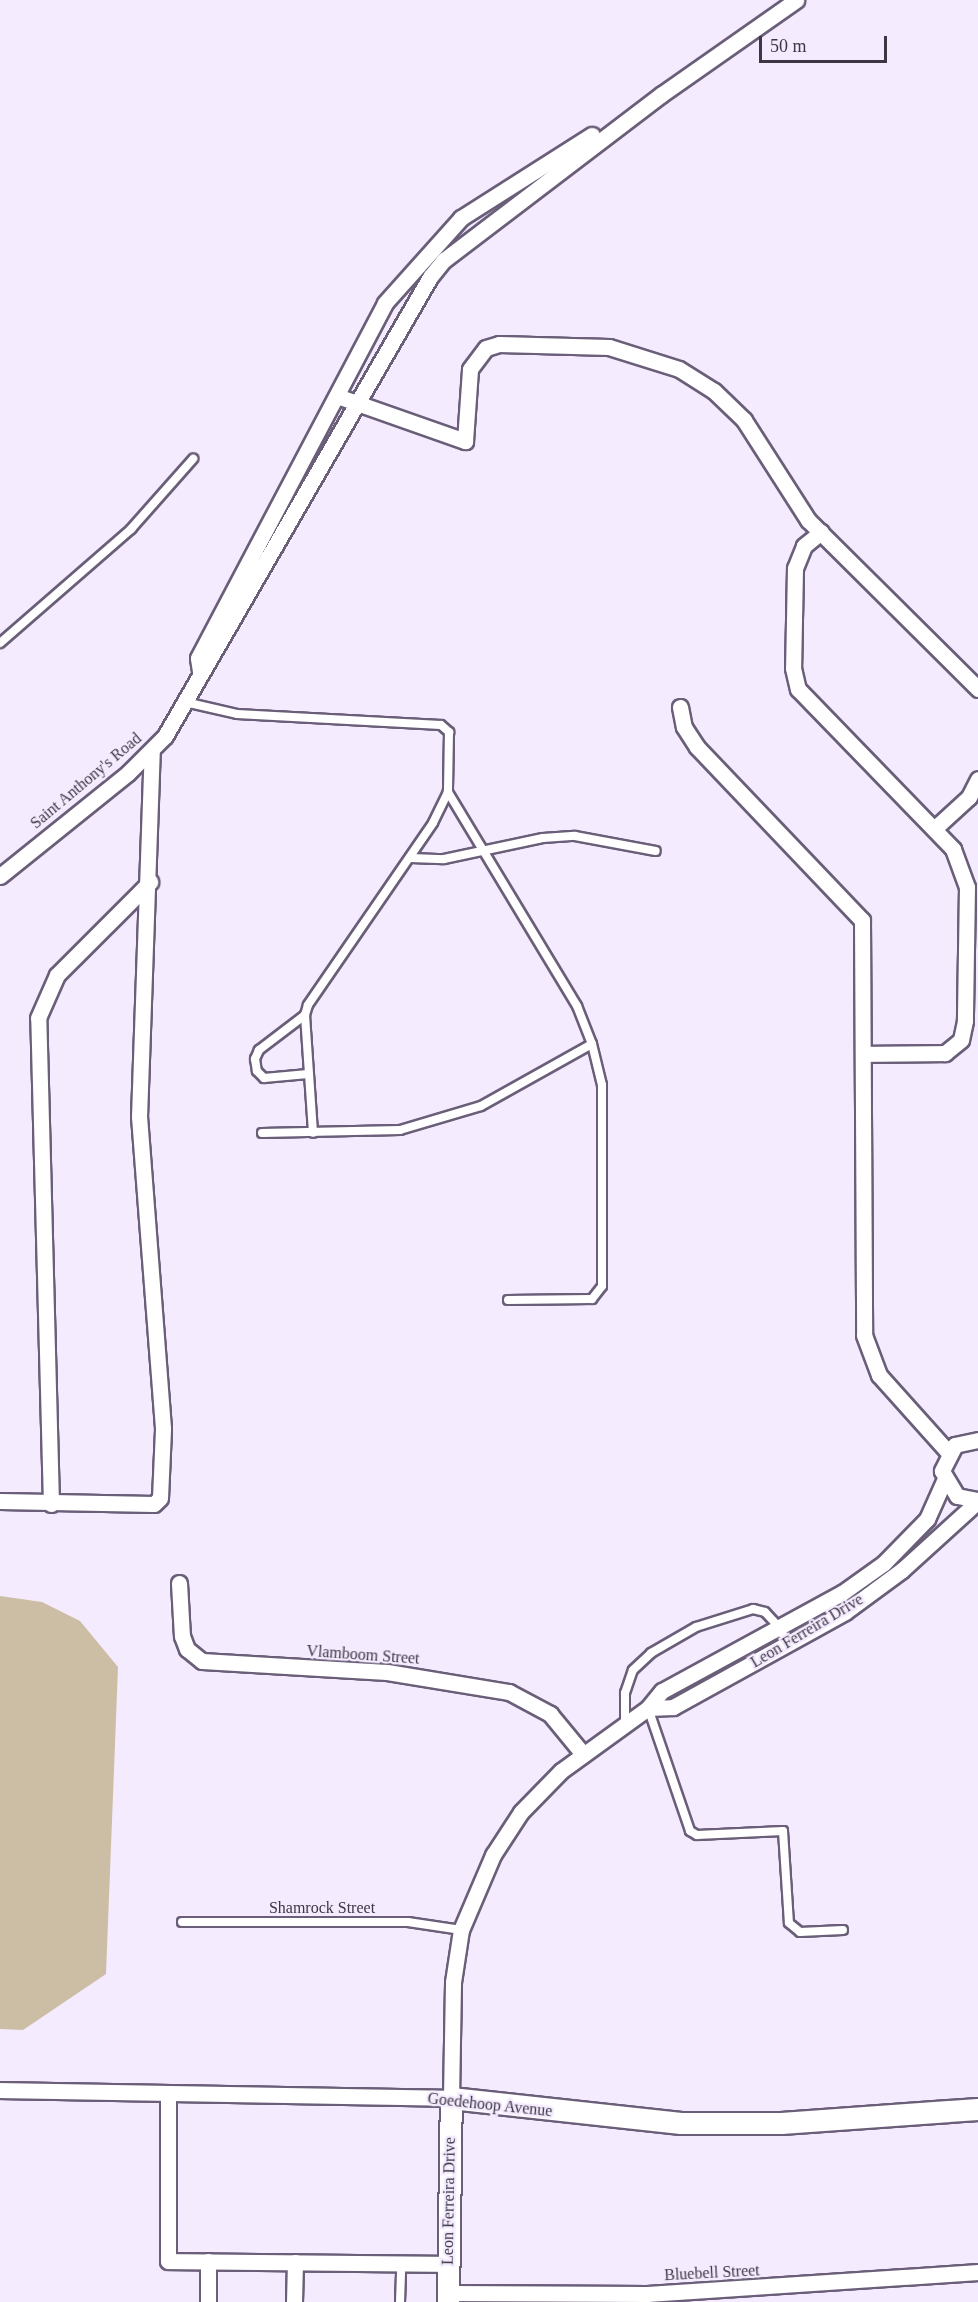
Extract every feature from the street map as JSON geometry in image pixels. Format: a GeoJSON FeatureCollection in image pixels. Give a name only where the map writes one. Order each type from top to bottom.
{"type":"FeatureCollection","features":[{"type":"Feature","properties":{"kind":"street"},"geometry":{"type":"LineString","coordinates":[[662,94],[516,180],[461,218],[385,303],[198,658],[200,671],[211,663],[358,404],[444,260],[662,94],[796,0]]}},
{"type":"Feature","properties":{"kind":"street"},"geometry":{"type":"LineString","coordinates":[[336,396],[465,441],[470,369],[486,348],[499,344],[609,347],[640,354],[679,369],[714,391],[744,420],[808,520],[978,689]]}},
{"type":"Feature","properties":{"kind":"street"},"geometry":{"type":"LineString","coordinates":[[820,532],[804,546],[795,568],[794,679],[806,700],[953,849],[965,874],[965,1030],[956,1048],[945,1053],[864,1054]]}},
{"type":"Feature","properties":{"kind":"street","name":"Saint Anthony's Road"},"geometry":{"type":"LineString","coordinates":[[0,876],[152,751],[185,702],[200,671]]}},
{"type":"Feature","properties":{"kind":"street"},"geometry":{"type":"LineString","coordinates":[[680,707],[684,727],[697,747],[862,921],[864,1335],[879,1375],[948,1452],[976,1438]]}},
{"type":"Feature","properties":{"kind":"street"},"geometry":{"type":"LineString","coordinates":[[0,1501],[51,1504],[154,1504],[160,1498],[163,1428],[139,1118],[150,882],[152,751]]}},
{"type":"Feature","properties":{"kind":"street"},"geometry":{"type":"LineString","coordinates":[[934,829],[969,797],[978,779]]}},
{"type":"Feature","properties":{"kind":"street"},"geometry":{"type":"LineString","coordinates":[[51,1504],[38,1018],[57,975],[150,882]]}},
{"type":"Feature","properties":{"kind":"street","name":"Leon Ferreira Drive"},"geometry":{"type":"LineString","coordinates":[[448,2297],[453,1982],[461,1930],[507,1831],[540,1792],[583,1754],[648,1708],[662,1691],[779,1627],[884,1563],[927,1520],[945,1481],[948,1452]]}},
{"type":"Feature","properties":{"kind":"street"},"geometry":{"type":"LineString","coordinates":[[945,1481],[957,1496],[978,1500]]}},
{"type":"Feature","properties":{"kind":"street","name":"Leon Ferreira Drive"},"geometry":{"type":"LineString","coordinates":[[648,1708],[673,1707],[845,1612],[902,1570],[978,1500]]}},
{"type":"Feature","properties":{"kind":"street","name":"Vlamboom Street"},"geometry":{"type":"LineString","coordinates":[[179,1583],[182,1636],[187,1649],[202,1661],[387,1672],[509,1692],[550,1714],[583,1754]]}},
{"type":"Feature","properties":{"kind":"street","name":"Goedehoop Avenue"},"geometry":{"type":"LineString","coordinates":[[0,2090],[451,2098],[692,2124],[781,2124],[978,2109]]}},
{"type":"Feature","properties":{"kind":"street"},"geometry":{"type":"LineString","coordinates":[[168,2092],[165,2258],[208,2261],[448,2264]]}},
{"type":"Feature","properties":{"kind":"street"},"geometry":{"type":"LineString","coordinates":[[208,2261],[208,2302]]}},
{"type":"Feature","properties":{"kind":"street"},"geometry":{"type":"LineString","coordinates":[[294,2262],[294,2302]]}},
{"type":"Feature","properties":{"kind":"street","name":"Bluebell Street"},"geometry":{"type":"LineString","coordinates":[[448,2297],[680,2293],[978,2272]]}},
{"type":"Feature","properties":{"kind":"lane"},"geometry":{"type":"LineString","coordinates":[[0,642],[131,529],[193,459]]}},
{"type":"Feature","properties":{"kind":"lane"},"geometry":{"type":"LineString","coordinates":[[185,702],[237,714],[441,725],[452,742],[448,792],[411,858],[326,973],[304,1015],[259,1050],[255,1059],[264,1078],[308,1074]]}},
{"type":"Feature","properties":{"kind":"lane"},"geometry":{"type":"LineString","coordinates":[[448,792],[577,1006],[592,1044],[603,1085],[602,1286],[592,1299],[508,1300]]}},
{"type":"Feature","properties":{"kind":"lane"},"geometry":{"type":"LineString","coordinates":[[411,858],[485,852],[543,838],[575,836],[656,851]]}},
{"type":"Feature","properties":{"kind":"lane"},"geometry":{"type":"LineString","coordinates":[[304,1015],[312,1133]]}},
{"type":"Feature","properties":{"kind":"lane"},"geometry":{"type":"LineString","coordinates":[[262,1133],[400,1130],[454,1116],[481,1106],[592,1044]]}},
{"type":"Feature","properties":{"kind":"lane"},"geometry":{"type":"LineString","coordinates":[[625,1724],[627,1682],[651,1653],[696,1627],[753,1609],[765,1612],[779,1627],[788,1644]]}},
{"type":"Feature","properties":{"kind":"lane"},"geometry":{"type":"LineString","coordinates":[[648,1708],[690,1831],[697,1835],[783,1831],[789,1923],[800,1932],[843,1930]]}},
{"type":"Feature","properties":{"kind":"lane","name":"Shamrock Street"},"geometry":{"type":"LineString","coordinates":[[182,1922],[408,1922],[461,1930]]}},
{"type":"Feature","properties":{"kind":"lane"},"geometry":{"type":"LineString","coordinates":[[400,2302],[401,2264]]}},
{"type":"Feature","properties":{"kind":"shaded area"},"geometry":{"type":"Polygon","coordinates":[[[0,1596],[42,1602],[80,1621],[118,1667],[106,1974],[23,2030],[0,2029],[0,1596]]]}}]}
